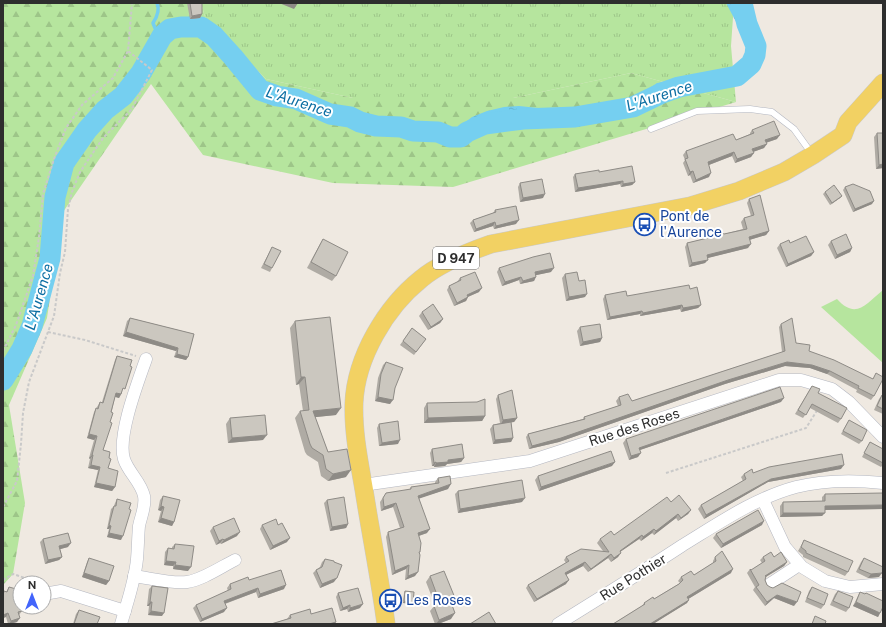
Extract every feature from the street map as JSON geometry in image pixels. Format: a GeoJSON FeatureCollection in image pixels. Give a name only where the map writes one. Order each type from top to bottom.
{"type":"FeatureCollection","features":[{"type":"Feature","properties":{"kind":"main road","name":"D 947"},"geometry":{"type":"LineString","coordinates":[[843,135],[848,122],[883,83]]}},
{"type":"Feature","properties":{"kind":"main road","name":"D 947"},"geometry":{"type":"LineString","coordinates":[[386,624],[363,485],[355,429],[354,402],[358,378],[365,355],[381,323],[395,303],[422,278],[451,260],[491,244],[683,207],[739,191],[784,172],[843,135],[856,131],[883,102]]}},
{"type":"Feature","properties":{"kind":"street"},"geometry":{"type":"LineString","coordinates":[[121,624],[137,560],[139,527],[144,497],[140,487],[126,466],[123,457],[123,432],[146,359]]}},
{"type":"Feature","properties":{"kind":"street","name":"Rue des Roses"},"geometry":{"type":"LineString","coordinates":[[363,485],[530,461],[779,380],[801,380],[832,389],[849,402],[883,437]]}},
{"type":"Feature","properties":{"kind":"street","name":"Rue Pothier"},"geometry":{"type":"LineString","coordinates":[[558,624],[722,521],[763,500],[795,487],[818,482],[883,483]]}},
{"type":"Feature","properties":{"kind":"street"},"geometry":{"type":"LineString","coordinates":[[763,500],[784,547],[802,568],[825,581],[850,587],[883,584]]}},
{"type":"Feature","properties":{"kind":"street"},"geometry":{"type":"LineString","coordinates":[[134,576],[187,582],[195,580],[235,560]]}},
{"type":"Feature","properties":{"kind":"street"},"geometry":{"type":"LineString","coordinates":[[770,584],[799,565]]}},
{"type":"Feature","properties":{"kind":"street"},"geometry":{"type":"LineString","coordinates":[[52,593],[61,591],[125,611]]}},
{"type":"Feature","properties":{"kind":"lane"},"geometry":{"type":"LineString","coordinates":[[651,129],[697,111],[750,109],[772,112],[794,129],[813,155]]}},
{"type":"Feature","properties":{"kind":"path"},"geometry":{"type":"LineString","coordinates":[[3,351],[16,325],[33,276],[40,237],[43,194],[54,159],[66,128],[82,104],[112,78],[128,51],[132,3]]}},
{"type":"Feature","properties":{"kind":"path"},"geometry":{"type":"LineString","coordinates":[[3,507],[17,481],[23,413],[31,376],[54,316],[60,273],[65,252],[68,209],[72,192],[80,172],[103,138],[132,109],[152,70],[128,51]]}},
{"type":"Feature","properties":{"kind":"path"},"geometry":{"type":"LineString","coordinates":[[48,332],[85,340],[146,359]]}},
{"type":"Feature","properties":{"kind":"path"},"geometry":{"type":"LineString","coordinates":[[666,473],[806,428],[819,408]]}},
{"type":"Feature","properties":{"kind":"path"},"geometry":{"type":"LineString","coordinates":[[3,580],[13,574],[16,575]]}},
{"type":"Feature","properties":{"kind":"green space"},"geometry":{"type":"Polygon","coordinates":[[[3,3],[201,3],[206,20],[266,79],[353,98],[513,98],[631,73],[736,102],[453,187],[333,183],[203,155],[151,84],[63,212],[47,318],[9,405],[25,503],[13,574],[3,585],[3,3]]]}},
{"type":"Feature","properties":{"kind":"green space"},"geometry":{"type":"Polygon","coordinates":[[[201,3],[734,3],[731,46],[736,102],[631,73],[513,98],[353,98],[266,79],[206,20],[201,3]]]}},
{"type":"Feature","properties":{"kind":"green space"},"geometry":{"type":"Polygon","coordinates":[[[883,290],[883,363],[821,307],[837,299],[850,308],[861,308],[883,290]]]}},
{"type":"Feature","properties":{"kind":"water"},"geometry":{"type":"Polygon","coordinates":[[[726,3],[742,3],[747,24],[756,46],[755,55],[751,64],[737,76],[679,87],[662,93],[633,107],[575,117],[523,119],[485,124],[467,132],[461,137],[450,137],[437,132],[413,131],[401,127],[376,126],[360,122],[350,117],[330,114],[296,99],[277,96],[260,90],[214,36],[201,27],[181,27],[170,29],[162,36],[141,73],[123,96],[105,110],[87,130],[64,163],[56,168],[84,123],[96,111],[99,105],[120,92],[126,82],[130,79],[132,72],[139,62],[141,63],[156,29],[160,24],[168,20],[206,20],[222,35],[241,60],[260,80],[269,86],[285,91],[299,93],[327,108],[346,110],[359,116],[454,131],[472,117],[487,111],[504,107],[519,106],[548,109],[576,109],[622,102],[636,98],[657,83],[685,80],[736,71],[745,63],[750,45],[726,3]]]}},
{"type":"Feature","properties":{"kind":"building"},"geometry":{"type":"Polygon","coordinates":[[[190,3],[202,3],[202,14],[192,16],[190,3]]]}},
{"type":"Feature","properties":{"kind":"building"},"geometry":{"type":"Polygon","coordinates":[[[774,121],[780,135],[765,140],[767,144],[752,149],[754,153],[737,159],[734,152],[708,162],[711,173],[696,180],[693,171],[690,172],[685,159],[688,158],[686,151],[733,134],[736,140],[754,133],[752,130],[774,121]]]}},
{"type":"Feature","properties":{"kind":"building"},"geometry":{"type":"Polygon","coordinates":[[[877,133],[883,133],[883,164],[879,165],[877,133]]]}},
{"type":"Feature","properties":{"kind":"building"},"geometry":{"type":"Polygon","coordinates":[[[632,166],[635,182],[623,184],[623,181],[578,188],[575,174],[599,170],[599,172],[632,166]]]}},
{"type":"Feature","properties":{"kind":"building"},"geometry":{"type":"Polygon","coordinates":[[[542,179],[545,194],[523,198],[520,183],[542,179]]]}},
{"type":"Feature","properties":{"kind":"building"},"geometry":{"type":"Polygon","coordinates":[[[853,184],[870,191],[874,201],[855,209],[845,187],[853,184]]]}},
{"type":"Feature","properties":{"kind":"building"},"geometry":{"type":"Polygon","coordinates":[[[834,185],[842,196],[832,203],[825,192],[834,185]]]}},
{"type":"Feature","properties":{"kind":"building"},"geometry":{"type":"Polygon","coordinates":[[[760,195],[769,231],[749,237],[751,244],[707,255],[708,260],[692,263],[687,243],[720,235],[721,233],[724,234],[747,229],[744,218],[754,215],[749,199],[760,195]]]}},
{"type":"Feature","properties":{"kind":"building"},"geometry":{"type":"Polygon","coordinates":[[[516,206],[519,220],[496,226],[495,222],[476,229],[473,220],[496,212],[495,210],[516,206]]]}},
{"type":"Feature","properties":{"kind":"building"},"geometry":{"type":"Polygon","coordinates":[[[846,234],[852,248],[837,255],[831,241],[846,234]]]}},
{"type":"Feature","properties":{"kind":"building"},"geometry":{"type":"Polygon","coordinates":[[[806,236],[814,252],[788,264],[780,244],[789,240],[790,243],[806,236]]]}},
{"type":"Feature","properties":{"kind":"building"},"geometry":{"type":"Polygon","coordinates":[[[323,239],[348,252],[336,276],[311,262],[323,239]]]}},
{"type":"Feature","properties":{"kind":"building"},"geometry":{"type":"Polygon","coordinates":[[[272,247],[281,251],[272,268],[264,264],[272,247]]]}},
{"type":"Feature","properties":{"kind":"building"},"geometry":{"type":"Polygon","coordinates":[[[550,253],[554,268],[535,272],[536,277],[523,281],[521,277],[505,282],[499,268],[550,253]]]}},
{"type":"Feature","properties":{"kind":"building"},"geometry":{"type":"Polygon","coordinates":[[[475,272],[482,288],[467,295],[468,297],[457,303],[449,286],[461,280],[460,278],[475,272]]]}},
{"type":"Feature","properties":{"kind":"building"},"geometry":{"type":"Polygon","coordinates":[[[577,272],[579,281],[585,280],[587,294],[569,297],[565,274],[577,272]]]}},
{"type":"Feature","properties":{"kind":"building"},"geometry":{"type":"Polygon","coordinates":[[[689,285],[690,289],[697,287],[701,305],[683,308],[682,305],[643,313],[642,311],[610,317],[605,295],[626,291],[627,296],[689,285]]]}},
{"type":"Feature","properties":{"kind":"building"},"geometry":{"type":"Polygon","coordinates":[[[433,304],[443,319],[431,327],[422,312],[433,304]]]}},
{"type":"Feature","properties":{"kind":"building"},"geometry":{"type":"Polygon","coordinates":[[[330,317],[341,408],[313,411],[328,452],[347,449],[351,470],[333,474],[326,469],[323,455],[312,448],[300,411],[309,410],[305,377],[301,377],[295,321],[330,317]]]}},
{"type":"Feature","properties":{"kind":"building"},"geometry":{"type":"Polygon","coordinates":[[[130,318],[194,334],[188,357],[177,354],[178,348],[126,332],[130,318]]]}},
{"type":"Feature","properties":{"kind":"building"},"geometry":{"type":"Polygon","coordinates":[[[792,318],[796,343],[810,345],[809,351],[834,360],[873,379],[876,373],[883,377],[874,396],[858,388],[859,386],[830,371],[812,365],[787,362],[728,380],[561,438],[532,446],[528,434],[585,419],[584,417],[621,405],[619,397],[628,394],[632,401],[785,351],[781,324],[792,318]]]}},
{"type":"Feature","properties":{"kind":"building"},"geometry":{"type":"Polygon","coordinates":[[[600,324],[602,338],[583,342],[580,327],[600,324]]]}},
{"type":"Feature","properties":{"kind":"building"},"geometry":{"type":"Polygon","coordinates":[[[412,328],[426,339],[416,352],[403,341],[412,328]]]}},
{"type":"Feature","properties":{"kind":"building"},"geometry":{"type":"Polygon","coordinates":[[[117,356],[132,360],[130,366],[132,367],[125,389],[123,388],[121,394],[116,393],[111,412],[113,413],[110,422],[112,423],[103,450],[110,452],[109,458],[111,459],[108,468],[118,471],[115,487],[96,483],[100,467],[91,465],[97,436],[89,434],[96,408],[98,409],[100,402],[103,403],[117,356]]]}},
{"type":"Feature","properties":{"kind":"building"},"geometry":{"type":"Polygon","coordinates":[[[386,362],[403,368],[395,388],[393,400],[378,397],[381,374],[386,362]]]}},
{"type":"Feature","properties":{"kind":"building"},"geometry":{"type":"Polygon","coordinates":[[[812,386],[820,389],[818,393],[847,408],[841,419],[812,404],[806,415],[798,410],[812,386]]]}},
{"type":"Feature","properties":{"kind":"building"},"geometry":{"type":"Polygon","coordinates":[[[780,387],[784,398],[639,448],[641,453],[631,456],[626,439],[780,387]]]}},
{"type":"Feature","properties":{"kind":"building"},"geometry":{"type":"Polygon","coordinates":[[[512,390],[517,418],[503,420],[498,395],[512,390]]]}},
{"type":"Feature","properties":{"kind":"building"},"geometry":{"type":"Polygon","coordinates":[[[882,395],[883,396],[883,409],[877,406],[882,395]]]}},
{"type":"Feature","properties":{"kind":"building"},"geometry":{"type":"Polygon","coordinates":[[[485,399],[485,416],[428,418],[427,403],[477,402],[485,399]]]}},
{"type":"Feature","properties":{"kind":"building"},"geometry":{"type":"Polygon","coordinates":[[[265,415],[267,435],[232,438],[230,418],[265,415]]]}},
{"type":"Feature","properties":{"kind":"building"},"geometry":{"type":"Polygon","coordinates":[[[849,420],[867,430],[862,441],[843,431],[849,420]]]}},
{"type":"Feature","properties":{"kind":"building"},"geometry":{"type":"Polygon","coordinates":[[[398,421],[400,440],[382,443],[379,424],[398,421]]]}},
{"type":"Feature","properties":{"kind":"building"},"geometry":{"type":"Polygon","coordinates":[[[511,422],[513,438],[495,440],[493,425],[511,422]]]}},
{"type":"Feature","properties":{"kind":"building"},"geometry":{"type":"Polygon","coordinates":[[[870,442],[883,449],[883,463],[864,453],[870,442]]]}},
{"type":"Feature","properties":{"kind":"building"},"geometry":{"type":"Polygon","coordinates":[[[462,444],[464,458],[448,460],[448,462],[434,463],[432,449],[462,444]]]}},
{"type":"Feature","properties":{"kind":"building"},"geometry":{"type":"Polygon","coordinates":[[[611,451],[615,462],[541,487],[538,476],[611,451]]]}},
{"type":"Feature","properties":{"kind":"building"},"geometry":{"type":"Polygon","coordinates":[[[842,454],[844,465],[771,479],[706,515],[701,505],[746,479],[744,474],[752,469],[753,473],[769,467],[842,454]]]}},
{"type":"Feature","properties":{"kind":"building"},"geometry":{"type":"Polygon","coordinates":[[[450,476],[451,484],[418,496],[430,529],[418,533],[421,543],[418,572],[408,576],[409,565],[395,571],[388,532],[404,527],[396,503],[384,507],[383,498],[386,493],[411,489],[411,487],[439,483],[438,478],[450,476]]]}},
{"type":"Feature","properties":{"kind":"building"},"geometry":{"type":"Polygon","coordinates":[[[522,480],[525,498],[460,509],[458,491],[522,480]]]}},
{"type":"Feature","properties":{"kind":"building"},"geometry":{"type":"Polygon","coordinates":[[[883,493],[883,505],[825,506],[825,513],[783,513],[783,502],[825,501],[825,494],[883,493]]]}},
{"type":"Feature","properties":{"kind":"building"},"geometry":{"type":"Polygon","coordinates":[[[679,495],[691,510],[681,518],[678,514],[656,531],[654,529],[643,537],[642,535],[620,551],[621,553],[614,558],[611,554],[591,569],[585,562],[565,573],[569,580],[537,599],[528,585],[569,561],[566,557],[581,549],[609,552],[600,539],[611,531],[614,535],[667,497],[671,502],[679,495]]]}},
{"type":"Feature","properties":{"kind":"building"},"geometry":{"type":"Polygon","coordinates":[[[163,496],[180,500],[174,522],[161,518],[164,507],[161,506],[163,496]]]}},
{"type":"Feature","properties":{"kind":"building"},"geometry":{"type":"Polygon","coordinates":[[[344,497],[348,524],[332,527],[327,500],[344,497]]]}},
{"type":"Feature","properties":{"kind":"building"},"geometry":{"type":"Polygon","coordinates":[[[117,499],[131,503],[129,509],[131,510],[123,536],[109,533],[111,526],[109,525],[117,499]]]}},
{"type":"Feature","properties":{"kind":"building"},"geometry":{"type":"Polygon","coordinates":[[[758,510],[764,521],[723,544],[716,534],[758,510]]]}},
{"type":"Feature","properties":{"kind":"building"},"geometry":{"type":"Polygon","coordinates":[[[234,518],[240,532],[219,541],[213,527],[234,518]]]}},
{"type":"Feature","properties":{"kind":"building"},"geometry":{"type":"Polygon","coordinates":[[[276,519],[278,525],[282,523],[290,538],[273,546],[262,525],[276,519]]]}},
{"type":"Feature","properties":{"kind":"building"},"geometry":{"type":"Polygon","coordinates":[[[68,533],[71,543],[59,546],[62,557],[48,560],[43,539],[68,533]]]}},
{"type":"Feature","properties":{"kind":"building"},"geometry":{"type":"Polygon","coordinates":[[[804,540],[853,561],[848,572],[806,553],[806,551],[801,547],[804,540]]]}},
{"type":"Feature","properties":{"kind":"building"},"geometry":{"type":"Polygon","coordinates":[[[175,544],[194,546],[191,567],[175,565],[176,562],[166,561],[168,548],[174,549],[175,544]]]}},
{"type":"Feature","properties":{"kind":"building"},"geometry":{"type":"Polygon","coordinates":[[[722,551],[733,569],[687,597],[689,600],[650,624],[613,624],[645,604],[644,603],[653,597],[654,599],[679,584],[683,580],[681,577],[691,571],[694,575],[716,561],[715,557],[722,551]]]}},
{"type":"Feature","properties":{"kind":"building"},"geometry":{"type":"Polygon","coordinates":[[[771,552],[774,557],[781,552],[787,562],[765,576],[767,585],[773,588],[782,583],[801,592],[797,602],[777,595],[767,602],[756,587],[759,585],[750,569],[751,570],[765,561],[763,557],[771,552]]]}},
{"type":"Feature","properties":{"kind":"building"},"geometry":{"type":"Polygon","coordinates":[[[89,558],[114,566],[109,581],[84,573],[89,558]]]}},
{"type":"Feature","properties":{"kind":"building"},"geometry":{"type":"Polygon","coordinates":[[[864,558],[883,567],[882,573],[871,574],[859,569],[864,558]]]}},
{"type":"Feature","properties":{"kind":"building"},"geometry":{"type":"Polygon","coordinates":[[[325,559],[342,565],[337,578],[322,584],[316,570],[322,567],[325,559]]]}},
{"type":"Feature","properties":{"kind":"building"},"geometry":{"type":"Polygon","coordinates":[[[281,570],[286,585],[260,594],[258,588],[224,601],[227,608],[202,619],[196,605],[231,589],[230,584],[248,577],[249,580],[281,570]]]}},
{"type":"Feature","properties":{"kind":"building"},"geometry":{"type":"Polygon","coordinates":[[[444,571],[455,598],[450,600],[455,613],[439,620],[434,606],[440,603],[430,576],[444,571]]]}},
{"type":"Feature","properties":{"kind":"building"},"geometry":{"type":"Polygon","coordinates":[[[152,586],[168,588],[164,613],[151,611],[152,602],[150,602],[152,586]]]}},
{"type":"Feature","properties":{"kind":"building"},"geometry":{"type":"Polygon","coordinates":[[[9,587],[12,588],[12,615],[19,615],[20,618],[11,621],[8,613],[3,615],[3,596],[4,591],[7,592],[9,587]]]}},
{"type":"Feature","properties":{"kind":"building"},"geometry":{"type":"Polygon","coordinates":[[[812,587],[828,594],[824,605],[807,598],[812,587]]]}},
{"type":"Feature","properties":{"kind":"building"},"geometry":{"type":"Polygon","coordinates":[[[358,588],[363,604],[350,608],[350,605],[343,608],[338,593],[358,588]]]}},
{"type":"Feature","properties":{"kind":"building"},"geometry":{"type":"Polygon","coordinates":[[[405,591],[414,592],[413,603],[404,601],[405,591]]]}},
{"type":"Feature","properties":{"kind":"building"},"geometry":{"type":"Polygon","coordinates":[[[838,591],[853,597],[849,608],[833,601],[838,591]]]}},
{"type":"Feature","properties":{"kind":"building"},"geometry":{"type":"Polygon","coordinates":[[[860,592],[866,593],[883,601],[883,607],[880,613],[856,602],[860,592]]]}},
{"type":"Feature","properties":{"kind":"building"},"geometry":{"type":"Polygon","coordinates":[[[332,608],[336,622],[329,624],[271,624],[291,618],[290,615],[310,609],[311,614],[332,608]]]}},
{"type":"Feature","properties":{"kind":"building"},"geometry":{"type":"Polygon","coordinates":[[[79,610],[100,617],[97,624],[74,624],[79,610]]]}},
{"type":"Feature","properties":{"kind":"building"},"geometry":{"type":"Polygon","coordinates":[[[489,612],[496,624],[470,624],[489,612]]]}},
{"type":"Feature","properties":{"kind":"building"},"geometry":{"type":"Polygon","coordinates":[[[815,616],[826,621],[825,624],[812,624],[815,616]]]}},
{"type":"Feature","properties":{"kind":"waterway"},"geometry":{"type":"LineString","coordinates":[[155,28],[153,23],[158,13],[157,3]]}},
{"type":"Feature","properties":{"kind":"waterway","name":"L'Aurence"},"geometry":{"type":"LineString","coordinates":[[3,380],[22,349],[32,326],[50,258],[55,197],[64,163],[87,130],[105,110],[123,96],[141,73],[162,36],[170,29],[181,27],[201,27],[214,36],[260,90],[277,96],[296,99],[330,114],[350,117],[360,122],[376,126],[401,127],[413,131],[438,132],[450,137],[461,137],[467,132],[485,124],[523,119],[575,117],[633,107],[662,93],[679,87],[737,76],[751,64],[755,55],[756,46],[747,24],[742,3]]}},
{"type":"Feature","properties":{"kind":"place","name":"Pont de l'Aurence"},"geometry":{"type":"Point","coordinates":[645,224]}},
{"type":"Feature","properties":{"kind":"place","name":"Les Roses"},"geometry":{"type":"Point","coordinates":[391,600]}}]}
